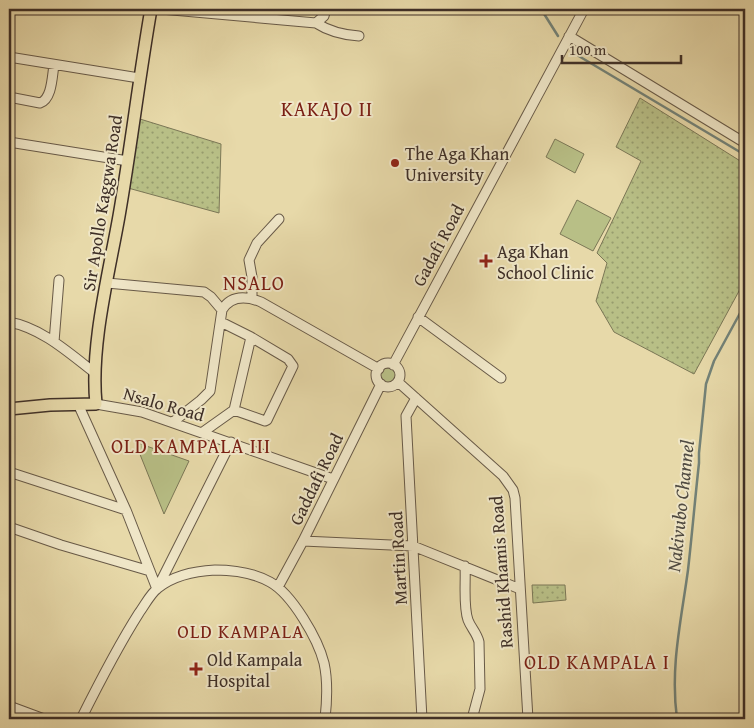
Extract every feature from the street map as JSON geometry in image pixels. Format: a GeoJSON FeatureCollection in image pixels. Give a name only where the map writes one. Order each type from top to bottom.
{"type":"FeatureCollection","features":[{"type":"Feature","properties":{"kind":"main road","name":"Sir Apollo Kaggwa Road"},"geometry":{"type":"LineString","coordinates":[[96,404],[95,373],[107,283],[151,9]]}},
{"type":"Feature","properties":{"kind":"main road","name":"Nsalo Road"},"geometry":{"type":"LineString","coordinates":[[9,409],[96,404]]}},
{"type":"Feature","properties":{"kind":"street"},"geometry":{"type":"LineString","coordinates":[[161,9],[316,24],[342,35],[359,36]]}},
{"type":"Feature","properties":{"kind":"street"},"geometry":{"type":"LineString","coordinates":[[316,24],[324,16],[326,9]]}},
{"type":"Feature","properties":{"kind":"street","name":"Gadafi Road"},"geometry":{"type":"LineString","coordinates":[[393,364],[584,9]]}},
{"type":"Feature","properties":{"kind":"street"},"geometry":{"type":"LineString","coordinates":[[569,36],[745,144]]}},
{"type":"Feature","properties":{"kind":"street"},"geometry":{"type":"LineString","coordinates":[[9,58],[139,78]]}},
{"type":"Feature","properties":{"kind":"street"},"geometry":{"type":"LineString","coordinates":[[9,97],[40,103],[44,101],[48,96],[54,65]]}},
{"type":"Feature","properties":{"kind":"street"},"geometry":{"type":"LineString","coordinates":[[9,142],[128,161]]}},
{"type":"Feature","properties":{"kind":"street"},"geometry":{"type":"LineString","coordinates":[[252,298],[252,277],[249,260],[257,243],[279,219]]}},
{"type":"Feature","properties":{"kind":"street"},"geometry":{"type":"LineString","coordinates":[[54,342],[59,280]]}},
{"type":"Feature","properties":{"kind":"street"},"geometry":{"type":"LineString","coordinates":[[107,283],[204,292],[222,310]]}},
{"type":"Feature","properties":{"kind":"street"},"geometry":{"type":"LineString","coordinates":[[173,422],[210,391],[222,310],[233,299],[252,298],[379,369]]}},
{"type":"Feature","properties":{"kind":"street"},"geometry":{"type":"LineString","coordinates":[[418,317],[501,378]]}},
{"type":"Feature","properties":{"kind":"street"},"geometry":{"type":"LineString","coordinates":[[9,322],[37,332],[54,342],[95,373]]}},
{"type":"Feature","properties":{"kind":"street"},"geometry":{"type":"LineString","coordinates":[[221,322],[288,359],[293,366],[267,420],[265,421],[234,410]]}},
{"type":"Feature","properties":{"kind":"street"},"geometry":{"type":"LineString","coordinates":[[203,432],[234,410],[250,337]]}},
{"type":"Feature","properties":{"kind":"street"},"geometry":{"type":"LineString","coordinates":[[387,364],[393,364],[400,373],[398,382],[390,387],[381,384],[377,377],[379,369],[387,364]]}},
{"type":"Feature","properties":{"kind":"street","name":"Rashid Khamis Road"},"geometry":{"type":"LineString","coordinates":[[398,382],[503,476],[513,490],[528,719]]}},
{"type":"Feature","properties":{"kind":"street","name":"Gaddafi Road"},"geometry":{"type":"LineString","coordinates":[[278,587],[381,384]]}},
{"type":"Feature","properties":{"kind":"street","name":"Martin Road"},"geometry":{"type":"LineString","coordinates":[[416,398],[406,416],[422,719]]}},
{"type":"Feature","properties":{"kind":"street"},"geometry":{"type":"LineString","coordinates":[[78,404],[126,510],[156,589]]}},
{"type":"Feature","properties":{"kind":"street","name":"Nsalo Road"},"geometry":{"type":"LineString","coordinates":[[96,404],[142,412],[333,479]]}},
{"type":"Feature","properties":{"kind":"street"},"geometry":{"type":"LineString","coordinates":[[81,719],[131,626],[156,589],[231,442]]}},
{"type":"Feature","properties":{"kind":"street"},"geometry":{"type":"LineString","coordinates":[[9,472],[126,510]]}},
{"type":"Feature","properties":{"kind":"street"},"geometry":{"type":"LineString","coordinates":[[9,527],[61,545],[150,571]]}},
{"type":"Feature","properties":{"kind":"street"},"geometry":{"type":"LineString","coordinates":[[303,541],[413,546],[520,589]]}},
{"type":"Feature","properties":{"kind":"street"},"geometry":{"type":"LineString","coordinates":[[465,566],[467,616],[471,626],[478,635],[479,642],[480,689],[472,719]]}},
{"type":"Feature","properties":{"kind":"street"},"geometry":{"type":"LineString","coordinates":[[156,589],[176,578],[204,571],[222,570],[261,578],[278,587],[289,599],[313,636],[324,661],[325,719]]}},
{"type":"Feature","properties":{"kind":"street"},"geometry":{"type":"LineString","coordinates":[[9,706],[44,719]]}},
{"type":"Feature","properties":{"kind":"green space"},"geometry":{"type":"Polygon","coordinates":[[[640,98],[745,164],[745,280],[694,374],[614,332],[596,301],[607,263],[597,253],[641,161],[616,147],[640,98]]]}},
{"type":"Feature","properties":{"kind":"green space"},"geometry":{"type":"Polygon","coordinates":[[[140,119],[221,144],[219,213],[128,188],[140,119]]]}},
{"type":"Feature","properties":{"kind":"green space"},"geometry":{"type":"Polygon","coordinates":[[[555,139],[584,154],[575,173],[546,157],[555,139]]]}},
{"type":"Feature","properties":{"kind":"green space"},"geometry":{"type":"Polygon","coordinates":[[[577,200],[611,218],[593,251],[560,234],[577,200]]]}},
{"type":"Feature","properties":{"kind":"green space"},"geometry":{"type":"Polygon","coordinates":[[[388,368],[394,370],[396,376],[394,382],[388,384],[382,382],[380,376],[382,370],[388,368]]]}},
{"type":"Feature","properties":{"kind":"green space"},"geometry":{"type":"Polygon","coordinates":[[[135,442],[189,461],[164,514],[135,442]]]}},
{"type":"Feature","properties":{"kind":"green space"},"geometry":{"type":"Polygon","coordinates":[[[532,585],[565,585],[566,600],[533,603],[532,585]]]}},
{"type":"Feature","properties":{"kind":"waterway"},"geometry":{"type":"LineString","coordinates":[[541,9],[558,36]]}},
{"type":"Feature","properties":{"kind":"waterway"},"geometry":{"type":"LineString","coordinates":[[577,55],[745,155]]}},
{"type":"Feature","properties":{"kind":"waterway","name":"Nakivubo Channel"},"geometry":{"type":"LineString","coordinates":[[677,719],[675,700],[676,663],[688,570],[706,384],[714,361],[745,304]]}},
{"type":"Feature","properties":{"kind":"place","name":"The Aga Khan University"},"geometry":{"type":"Point","coordinates":[395,163]}},
{"type":"Feature","properties":{"kind":"place","name":"Aga Khan School Clinic"},"geometry":{"type":"Point","coordinates":[486,261]}},
{"type":"Feature","properties":{"kind":"place","name":"Old Kampala Hospital"},"geometry":{"type":"Point","coordinates":[196,669]}},
{"type":"Feature","properties":{"kind":"district","name":"KAKAJO II"},"geometry":{"type":"Point","coordinates":[327,108]}},
{"type":"Feature","properties":{"kind":"district","name":"NSALO"},"geometry":{"type":"Point","coordinates":[254,282]}},
{"type":"Feature","properties":{"kind":"district","name":"OLD KAMPALA III"},"geometry":{"type":"Point","coordinates":[191,445]}},
{"type":"Feature","properties":{"kind":"district","name":"OLD KAMPALA"},"geometry":{"type":"Point","coordinates":[241,631]}},
{"type":"Feature","properties":{"kind":"district","name":"OLD KAMPALA I"},"geometry":{"type":"Point","coordinates":[597,661]}}]}
